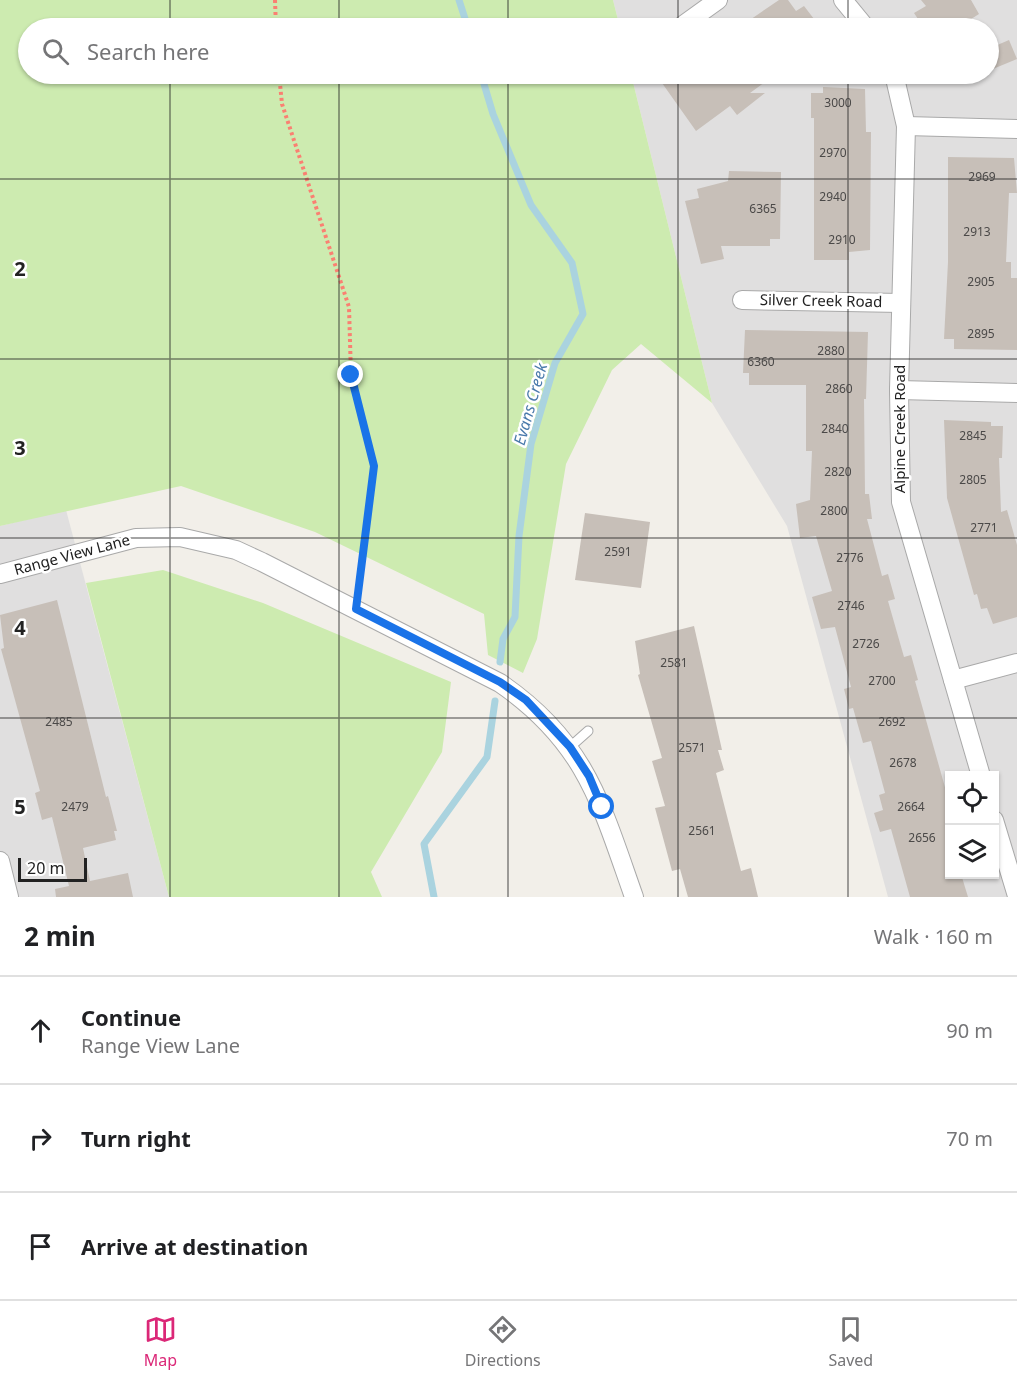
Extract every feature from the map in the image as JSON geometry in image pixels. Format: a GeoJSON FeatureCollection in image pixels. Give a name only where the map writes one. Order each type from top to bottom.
{"type":"FeatureCollection","features":[{"type":"Feature","properties":{"kind":"street"},"geometry":{"type":"LineString","coordinates":[[693,18],[718,0]]}},
{"type":"Feature","properties":{"kind":"street"},"geometry":{"type":"LineString","coordinates":[[843,0],[858,18]]}},
{"type":"Feature","properties":{"kind":"street","name":"Alpine Creek Road"},"geometry":{"type":"LineString","coordinates":[[896,84],[906,126],[899,390],[901,502],[980,771]]}},
{"type":"Feature","properties":{"kind":"street"},"geometry":{"type":"LineString","coordinates":[[906,126],[1017,129]]}},
{"type":"Feature","properties":{"kind":"street","name":"Silver Creek Road"},"geometry":{"type":"LineString","coordinates":[[742,300],[901,303]]}},
{"type":"Feature","properties":{"kind":"street"},"geometry":{"type":"LineString","coordinates":[[899,390],[1017,393]]}},
{"type":"Feature","properties":{"kind":"street","name":"Range View Lane"},"geometry":{"type":"LineString","coordinates":[[0,574],[136,538],[180,537],[236,550],[500,682],[526,700],[570,747],[589,776],[634,897]]}},
{"type":"Feature","properties":{"kind":"street"},"geometry":{"type":"LineString","coordinates":[[953,680],[1017,663]]}},
{"type":"Feature","properties":{"kind":"street"},"geometry":{"type":"LineString","coordinates":[[996,825],[1017,896]]}},
{"type":"Feature","properties":{"kind":"street"},"geometry":{"type":"LineString","coordinates":[[0,861],[9,897]]}},
{"type":"Feature","properties":{"kind":"lane"},"geometry":{"type":"LineString","coordinates":[[570,747],[588,731]]}},
{"type":"Feature","properties":{"kind":"path"},"geometry":{"type":"LineString","coordinates":[[275,0],[276,18]]}},
{"type":"Feature","properties":{"kind":"path"},"geometry":{"type":"LineString","coordinates":[[280,84],[282,104],[349,307],[351,375],[374,466],[356,609]]}},
{"type":"Feature","properties":{"kind":"shaded area"},"geometry":{"type":"Polygon","coordinates":[[[613,0],[1017,0],[1017,897],[888,897],[787,526],[712,403],[633,84],[999,84],[999,18],[618,18],[613,0]]]}},
{"type":"Feature","properties":{"kind":"shaded area"},"geometry":{"type":"Polygon","coordinates":[[[66,510],[169,897],[0,897],[0,526],[66,510]]]}},
{"type":"Feature","properties":{"kind":"green space"},"geometry":{"type":"Polygon","coordinates":[[[0,0],[613,0],[618,18],[18,18],[18,84],[633,84],[712,403],[641,344],[612,370],[566,464],[537,639],[523,673],[488,655],[484,614],[315,532],[181,486],[0,526],[0,0]]]}},
{"type":"Feature","properties":{"kind":"green space"},"geometry":{"type":"Polygon","coordinates":[[[163,570],[263,603],[451,682],[442,752],[371,872],[382,897],[169,897],[86,583],[163,570]]]}},
{"type":"Feature","properties":{"kind":"building"},"geometry":{"type":"Polygon","coordinates":[[[779,0],[788,0],[796,11],[804,6],[813,18],[753,18],[779,0]]]}},
{"type":"Feature","properties":{"kind":"building"},"geometry":{"type":"Polygon","coordinates":[[[921,0],[971,0],[979,14],[973,18],[917,18],[914,13],[926,6],[921,0]]]}},
{"type":"Feature","properties":{"kind":"building"},"geometry":{"type":"Polygon","coordinates":[[[1009,40],[1017,59],[999,66],[999,44],[1009,40]]]}},
{"type":"Feature","properties":{"kind":"building"},"geometry":{"type":"Polygon","coordinates":[[[663,84],[762,84],[750,93],[765,93],[737,115],[730,106],[696,131],[663,84]]]}},
{"type":"Feature","properties":{"kind":"building"},"geometry":{"type":"Polygon","coordinates":[[[823,87],[865,89],[866,132],[871,132],[870,250],[849,252],[849,260],[814,260],[814,118],[811,118],[811,93],[823,93],[823,87]]]}},
{"type":"Feature","properties":{"kind":"building"},"geometry":{"type":"Polygon","coordinates":[[[948,157],[1014,158],[1017,193],[1009,193],[1006,262],[1011,262],[1011,278],[1017,278],[1017,350],[954,349],[954,339],[944,339],[948,262],[948,157]]]}},
{"type":"Feature","properties":{"kind":"building"},"geometry":{"type":"Polygon","coordinates":[[[729,171],[781,172],[780,239],[770,239],[770,246],[721,246],[724,259],[701,264],[685,201],[699,198],[697,189],[728,181],[729,171]]]}},
{"type":"Feature","properties":{"kind":"building"},"geometry":{"type":"Polygon","coordinates":[[[745,330],[868,332],[866,399],[864,399],[865,494],[869,494],[872,519],[867,519],[882,576],[888,574],[895,599],[888,601],[904,657],[911,655],[918,680],[915,681],[945,787],[945,879],[963,879],[968,897],[910,897],[891,829],[880,832],[874,813],[883,810],[879,795],[885,793],[871,741],[863,743],[853,708],[849,709],[844,689],[851,687],[835,627],[821,629],[812,597],[832,591],[816,536],[800,538],[796,504],[810,500],[812,451],[806,451],[806,385],[749,385],[749,373],[743,373],[745,330]]]}},
{"type":"Feature","properties":{"kind":"building"},"geometry":{"type":"Polygon","coordinates":[[[944,420],[991,422],[991,426],[1003,426],[1002,458],[999,458],[1001,512],[1007,510],[1017,545],[1017,617],[993,624],[987,608],[981,609],[977,594],[974,595],[947,498],[944,420]]]}},
{"type":"Feature","properties":{"kind":"building"},"geometry":{"type":"Polygon","coordinates":[[[585,513],[650,522],[641,588],[575,580],[585,513]]]}},
{"type":"Feature","properties":{"kind":"building"},"geometry":{"type":"Polygon","coordinates":[[[57,600],[106,797],[108,796],[117,831],[114,831],[116,840],[83,848],[90,881],[128,873],[133,897],[56,897],[55,889],[69,886],[52,817],[42,820],[35,793],[40,791],[1,649],[4,648],[0,615],[57,600]]]}},
{"type":"Feature","properties":{"kind":"building"},"geometry":{"type":"Polygon","coordinates":[[[694,626],[722,750],[718,750],[724,770],[716,773],[741,871],[751,868],[758,897],[688,897],[680,869],[672,871],[655,808],[665,806],[652,761],[662,758],[638,675],[640,674],[635,641],[694,626]]]}},
{"type":"Feature","properties":{"kind":"waterway","name":"Evans Creek"},"geometry":{"type":"LineString","coordinates":[[459,0],[465,18]]}},
{"type":"Feature","properties":{"kind":"waterway","name":"Evans Creek"},"geometry":{"type":"LineString","coordinates":[[484,84],[493,114],[531,205],[572,263],[583,314],[555,363],[531,444],[519,536],[515,617],[503,639],[500,662]]}},
{"type":"Feature","properties":{"kind":"waterway","name":"Evans Creek"},"geometry":{"type":"LineString","coordinates":[[434,897],[424,844],[487,757],[495,701]]}},
{"type":"Feature","properties":{"kind":"route"},"geometry":{"type":"LineString","coordinates":[[351,375],[374,466],[356,609],[500,682],[526,700],[570,747],[589,776],[602,807]]}}]}
